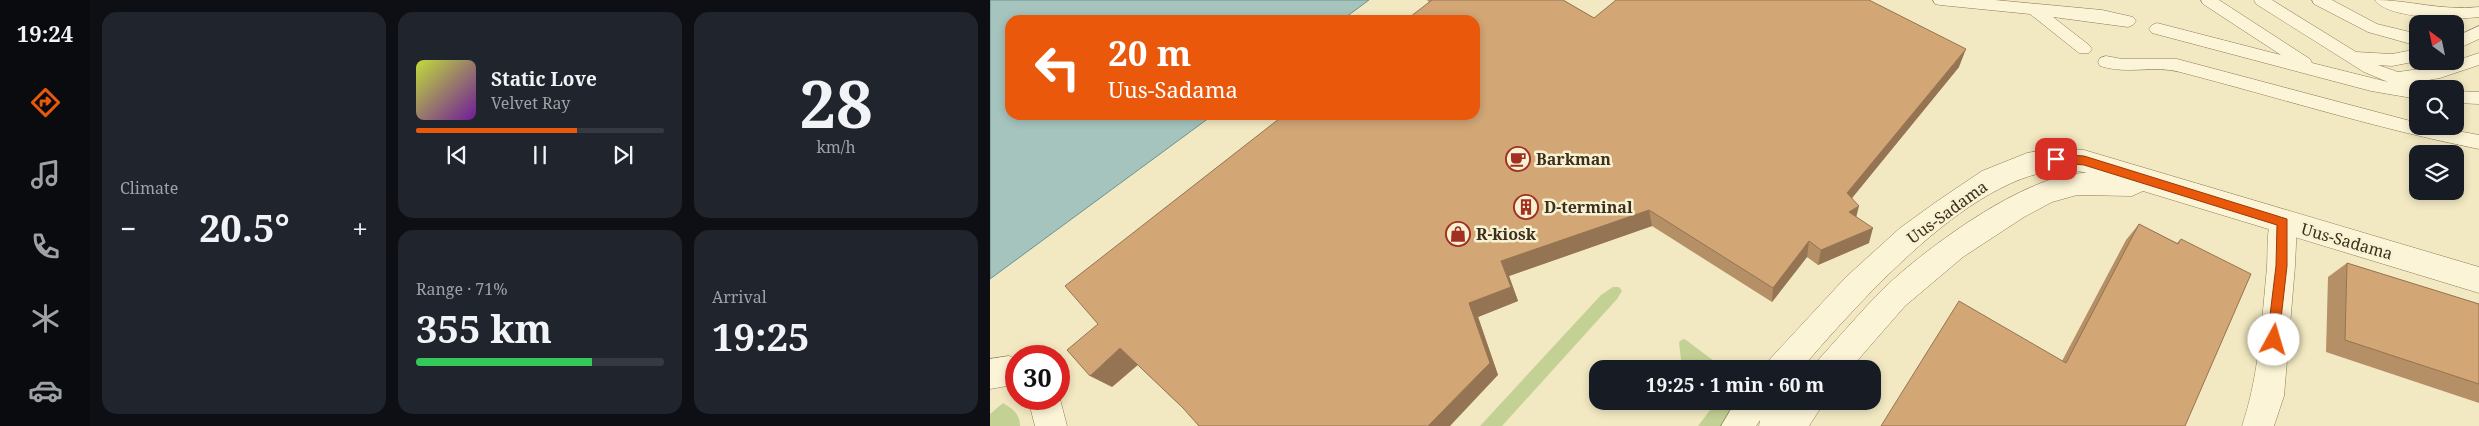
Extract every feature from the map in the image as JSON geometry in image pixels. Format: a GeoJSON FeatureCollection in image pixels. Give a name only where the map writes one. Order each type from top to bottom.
{"type":"FeatureCollection","features":[{"type":"Feature","properties":{"kind":"street","name":"Uus-Sadama"},"geometry":{"type":"LineString","coordinates":[[1789,360],[1863,280],[1917,232],[1968,193],[1992,179],[2027,164],[2056,159],[2084,161],[2158,185],[2479,280]]}},
{"type":"Feature","properties":{"kind":"street","name":"Uus-Sadama"},"geometry":{"type":"LineString","coordinates":[[1838,360],[1896,297],[1952,248],[2045,192],[2077,184],[2158,185]]}},
{"type":"Feature","properties":{"kind":"street"},"geometry":{"type":"LineString","coordinates":[[2258,426],[2268,396],[2282,266],[2283,222]]}},
{"type":"Feature","properties":{"kind":"street"},"geometry":{"type":"LineString","coordinates":[[990,374],[1005,372]]}},
{"type":"Feature","properties":{"kind":"street"},"geometry":{"type":"LineString","coordinates":[[1048,410],[1051,426]]}},
{"type":"Feature","properties":{"kind":"street"},"geometry":{"type":"LineString","coordinates":[[1736,426],[1748,410]]}},
{"type":"Feature","properties":{"kind":"street"},"geometry":{"type":"LineString","coordinates":[[1775,426],[1776,410]]}},
{"type":"Feature","properties":{"kind":"street"},"geometry":{"type":"LineString","coordinates":[[1790,426],[1802,410]]}},
{"type":"Feature","properties":{"kind":"lane"},"geometry":{"type":"LineString","coordinates":[[1940,0],[2036,11],[2102,16],[2128,21]]}},
{"type":"Feature","properties":{"kind":"lane"},"geometry":{"type":"LineString","coordinates":[[2208,0],[2317,72]]}},
{"type":"Feature","properties":{"kind":"lane"},"geometry":{"type":"LineString","coordinates":[[2261,0],[2341,51],[2396,79],[2409,83]]}},
{"type":"Feature","properties":{"kind":"lane"},"geometry":{"type":"LineString","coordinates":[[2319,0],[2374,28],[2409,38]]}},
{"type":"Feature","properties":{"kind":"lane"},"geometry":{"type":"LineString","coordinates":[[2382,0],[2418,11],[2453,14],[2479,12]]}},
{"type":"Feature","properties":{"kind":"lane"},"geometry":{"type":"LineString","coordinates":[[2456,0],[2479,12]]}},
{"type":"Feature","properties":{"kind":"lane"},"geometry":{"type":"LineString","coordinates":[[2036,11],[2084,49]]}},
{"type":"Feature","properties":{"kind":"lane"},"geometry":{"type":"LineString","coordinates":[[2157,29],[2317,72],[2409,92]]}},
{"type":"Feature","properties":{"kind":"lane"},"geometry":{"type":"LineString","coordinates":[[2464,40],[2479,32]]}},
{"type":"Feature","properties":{"kind":"lane"},"geometry":{"type":"LineString","coordinates":[[2464,45],[2479,46]]}},
{"type":"Feature","properties":{"kind":"lane"},"geometry":{"type":"LineString","coordinates":[[2341,51],[2372,59],[2392,60],[2409,57]]}},
{"type":"Feature","properties":{"kind":"lane"},"geometry":{"type":"LineString","coordinates":[[2355,81],[2396,79],[2440,72],[2479,59]]}},
{"type":"Feature","properties":{"kind":"lane"},"geometry":{"type":"LineString","coordinates":[[2106,62],[2117,65],[2150,63],[2177,65],[2407,128],[2479,142]]}},
{"type":"Feature","properties":{"kind":"green space"},"geometry":{"type":"Polygon","coordinates":[[[1613,287],[1619,287],[1622,291],[1617,299],[1502,426],[1480,426],[1601,295],[1613,287]]]}},
{"type":"Feature","properties":{"kind":"green space"},"geometry":{"type":"Polygon","coordinates":[[[1683,339],[1686,340],[1713,360],[1681,360],[1679,342],[1683,339]]]}},
{"type":"Feature","properties":{"kind":"green space"},"geometry":{"type":"Polygon","coordinates":[[[1003,403],[1005,404],[1005,410],[1013,410],[1015,412],[1019,418],[1020,426],[990,426],[990,414],[1003,403]]]}},
{"type":"Feature","properties":{"kind":"green space"},"geometry":{"type":"Polygon","coordinates":[[[1710,410],[1733,410],[1721,426],[1698,426],[1710,410]]]}},
{"type":"Feature","properties":{"kind":"water"},"geometry":{"type":"Polygon","coordinates":[[[990,0],[1369,0],[1349,15],[1005,15],[1005,120],[1206,120],[990,279],[990,0]]]}},
{"type":"Feature","properties":{"kind":"building","name":"D-terminal"},"geometry":{"type":"Polygon","coordinates":[[[1432,0],[1563,0],[1594,18],[1616,0],[1869,0],[1966,49],[1847,193],[1859,206],[1849,212],[1873,228],[1821,250],[1809,241],[1773,288],[1649,210],[1501,261],[1511,287],[1469,303],[1490,363],[1428,426],[1199,426],[1183,408],[1120,348],[1090,376],[1070,353],[1070,347],[1098,324],[1065,286],[1278,120],[1480,120],[1480,15],[1412,15],[1432,0]]]}},
{"type":"Feature","properties":{"kind":"building"},"geometry":{"type":"Polygon","coordinates":[[[2139,224],[2178,244],[2181,239],[2251,274],[2185,426],[1881,426],[1959,301],[2066,363],[2139,224]]]}},
{"type":"Feature","properties":{"kind":"building"},"geometry":{"type":"Polygon","coordinates":[[[2347,263],[2479,304],[2479,384],[2345,340],[2347,263]]]}},
{"type":"Feature","properties":{"kind":"place","name":"Barkman"},"geometry":{"type":"Point","coordinates":[1518,159]}},
{"type":"Feature","properties":{"kind":"place","name":"D-terminal"},"geometry":{"type":"Point","coordinates":[1526,207]}},
{"type":"Feature","properties":{"kind":"place","name":"R-kiosk"},"geometry":{"type":"Point","coordinates":[1458,234]}},
{"type":"Feature","properties":{"kind":"route"},"geometry":{"type":"LineString","coordinates":[[2056,159],[2084,161],[2283,222],[2282,266],[2274,340]]}}]}
